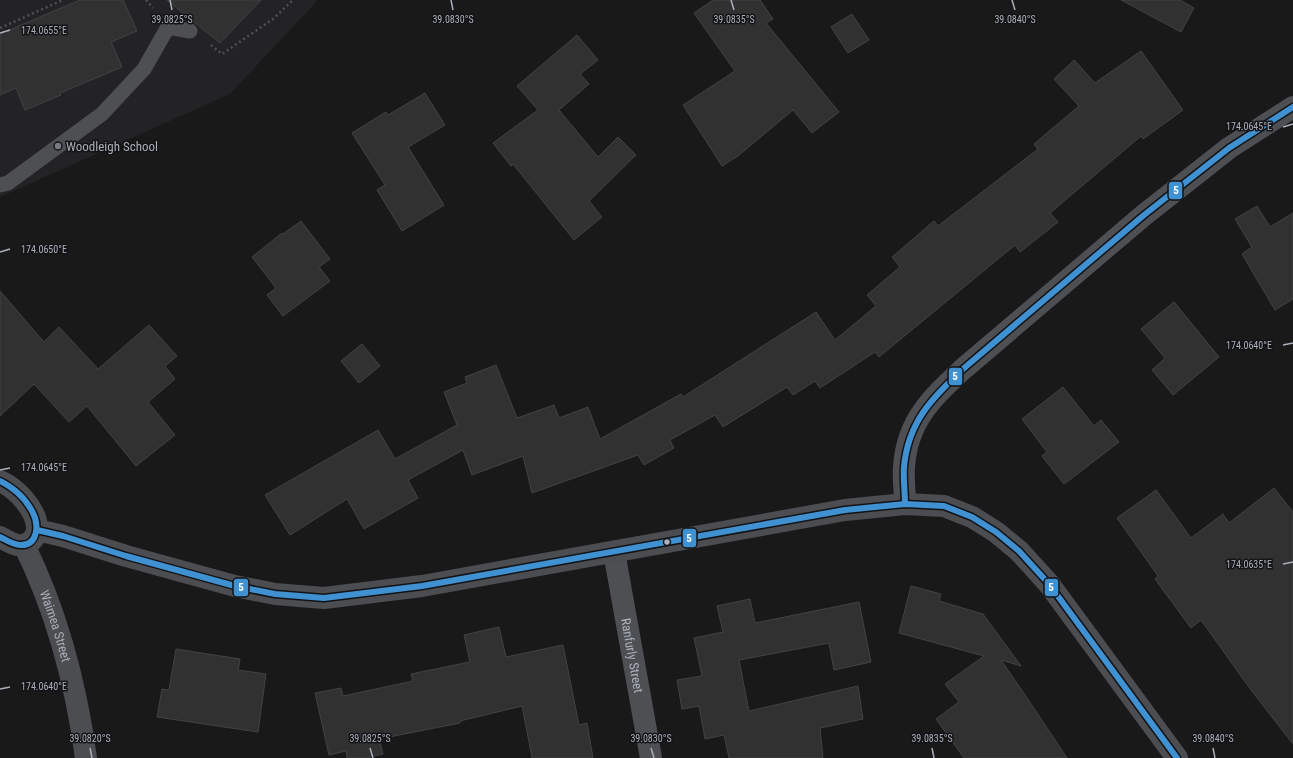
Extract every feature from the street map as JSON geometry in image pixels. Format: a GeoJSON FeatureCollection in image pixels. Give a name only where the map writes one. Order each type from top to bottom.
{"type":"FeatureCollection","features":[{"type":"Feature","properties":{"kind":"street"},"geometry":{"type":"LineString","coordinates":[[905,504],[904,468],[908,442],[919,417],[937,394],[963,369],[1144,215],[1229,148],[1293,107]]}},
{"type":"Feature","properties":{"kind":"street","name":"Waimea Street"},"geometry":{"type":"LineString","coordinates":[[0,481],[7,484],[22,497],[34,515],[31,537],[36,568],[61,638],[74,689],[86,758]]}},
{"type":"Feature","properties":{"kind":"street"},"geometry":{"type":"LineString","coordinates":[[0,537],[14,544],[31,537],[63,536],[126,556],[235,586],[275,594],[324,598],[422,586],[845,510],[905,504],[944,506],[972,517],[996,532],[1019,551],[1049,584],[1177,758]]}},
{"type":"Feature","properties":{"kind":"street","name":"Ranfurly Street"},"geometry":{"type":"LineString","coordinates":[[614,552],[651,758]]}},
{"type":"Feature","properties":{"kind":"lane"},"geometry":{"type":"LineString","coordinates":[[0,185],[8,183],[102,114],[144,68],[168,27],[190,31]]}},
{"type":"Feature","properties":{"kind":"path"},"geometry":{"type":"LineString","coordinates":[[0,28],[63,0]]}},
{"type":"Feature","properties":{"kind":"path"},"geometry":{"type":"LineString","coordinates":[[190,31],[222,54],[273,19],[293,0]]}},
{"type":"Feature","properties":{"kind":"shaded area","name":"Woodleigh School"},"geometry":{"type":"Polygon","coordinates":[[[0,0],[318,0],[230,94],[0,197],[0,0]]]}},
{"type":"Feature","properties":{"kind":"building"},"geometry":{"type":"Polygon","coordinates":[[[80,0],[123,0],[137,31],[111,42],[122,67],[60,93],[61,95],[25,110],[16,88],[0,95],[0,34],[80,0]]]}},
{"type":"Feature","properties":{"kind":"building"},"geometry":{"type":"Polygon","coordinates":[[[167,0],[261,0],[220,43],[167,0]]]}},
{"type":"Feature","properties":{"kind":"building"},"geometry":{"type":"Polygon","coordinates":[[[713,0],[760,0],[773,19],[766,23],[839,112],[812,133],[793,110],[738,156],[722,166],[683,105],[735,71],[694,13],[713,0]]]}},
{"type":"Feature","properties":{"kind":"building"},"geometry":{"type":"Polygon","coordinates":[[[1121,0],[1180,0],[1194,8],[1181,32],[1121,0]]]}},
{"type":"Feature","properties":{"kind":"building"},"geometry":{"type":"Polygon","coordinates":[[[852,14],[869,40],[848,53],[831,27],[852,14]]]}},
{"type":"Feature","properties":{"kind":"building"},"geometry":{"type":"Polygon","coordinates":[[[577,35],[598,60],[580,74],[589,84],[559,110],[598,157],[618,137],[636,155],[589,201],[602,217],[574,240],[513,164],[511,166],[493,143],[538,110],[517,86],[577,35]]]}},
{"type":"Feature","properties":{"kind":"building"},"geometry":{"type":"Polygon","coordinates":[[[1141,51],[1183,110],[1143,139],[1141,136],[1050,213],[1058,222],[1020,252],[1015,245],[879,357],[875,352],[820,388],[815,381],[793,395],[787,387],[723,427],[715,415],[670,440],[674,448],[644,465],[638,455],[532,493],[523,456],[472,475],[463,450],[408,480],[418,498],[364,529],[347,499],[290,535],[265,495],[378,430],[395,459],[457,425],[444,392],[467,383],[465,377],[496,365],[517,418],[554,405],[559,418],[588,407],[600,439],[681,394],[683,397],[816,312],[835,340],[876,306],[867,295],[900,267],[892,257],[934,221],[938,226],[1038,149],[1034,144],[1079,106],[1054,79],[1074,60],[1095,83],[1141,51]]]}},
{"type":"Feature","properties":{"kind":"building"},"geometry":{"type":"Polygon","coordinates":[[[425,93],[445,125],[408,147],[444,205],[402,231],[377,190],[385,185],[352,133],[386,112],[388,115],[425,93]]]}},
{"type":"Feature","properties":{"kind":"building"},"geometry":{"type":"Polygon","coordinates":[[[1257,206],[1270,227],[1293,213],[1293,299],[1275,310],[1242,254],[1252,247],[1235,219],[1257,206]]]}},
{"type":"Feature","properties":{"kind":"building"},"geometry":{"type":"Polygon","coordinates":[[[301,221],[330,259],[319,267],[330,281],[283,316],[267,295],[276,288],[252,257],[282,233],[283,234],[301,221]]]}},
{"type":"Feature","properties":{"kind":"building"},"geometry":{"type":"Polygon","coordinates":[[[0,291],[44,342],[59,327],[98,369],[149,325],[177,356],[165,366],[175,379],[148,402],[175,435],[136,466],[87,406],[69,422],[34,384],[0,416],[0,291]]]}},
{"type":"Feature","properties":{"kind":"building"},"geometry":{"type":"Polygon","coordinates":[[[1174,302],[1219,357],[1173,395],[1152,370],[1165,358],[1141,329],[1174,302]]]}},
{"type":"Feature","properties":{"kind":"building"},"geometry":{"type":"Polygon","coordinates":[[[362,344],[380,366],[359,383],[341,361],[362,344]]]}},
{"type":"Feature","properties":{"kind":"building"},"geometry":{"type":"Polygon","coordinates":[[[1063,387],[1094,426],[1101,420],[1119,442],[1064,484],[1042,456],[1047,452],[1022,419],[1063,387]]]}},
{"type":"Feature","properties":{"kind":"building"},"geometry":{"type":"Polygon","coordinates":[[[1274,488],[1293,512],[1293,744],[1251,690],[1201,620],[1191,628],[1155,579],[1158,576],[1117,518],[1156,490],[1191,538],[1223,514],[1229,523],[1274,488]]]}},
{"type":"Feature","properties":{"kind":"building"},"geometry":{"type":"Polygon","coordinates":[[[911,586],[941,594],[939,601],[983,614],[1021,666],[1001,660],[1067,758],[964,758],[936,719],[959,702],[945,684],[984,656],[899,633],[911,586]]]}},
{"type":"Feature","properties":{"kind":"building"},"geometry":{"type":"Polygon","coordinates":[[[750,599],[755,623],[859,602],[871,662],[834,670],[829,643],[739,660],[749,711],[858,686],[863,719],[820,728],[823,758],[729,758],[724,735],[705,739],[699,706],[682,709],[677,680],[702,676],[694,638],[723,632],[717,606],[750,599]]]}},
{"type":"Feature","properties":{"kind":"building"},"geometry":{"type":"Polygon","coordinates":[[[499,627],[506,657],[563,645],[579,725],[587,723],[593,758],[532,758],[522,706],[460,721],[460,723],[379,739],[383,754],[366,758],[347,758],[346,751],[329,755],[315,693],[341,688],[343,696],[413,681],[411,674],[470,662],[464,635],[499,627]]]}},
{"type":"Feature","properties":{"kind":"building"},"geometry":{"type":"Polygon","coordinates":[[[176,649],[240,659],[238,670],[266,674],[258,732],[157,717],[162,689],[169,690],[176,649]]]}},
{"type":"Feature","properties":{"kind":"transit line","name":"5"},"geometry":{"type":"LineString","coordinates":[[905,504],[904,467],[906,451],[916,424],[923,412],[941,390],[963,369],[1144,215],[1229,148],[1293,107]]}},
{"type":"Feature","properties":{"kind":"transit line","name":"5"},"geometry":{"type":"LineString","coordinates":[[0,481],[15,491],[27,503],[33,513],[36,523],[36,534],[34,538],[26,544],[15,544],[0,537]]}},
{"type":"Feature","properties":{"kind":"transit line","name":"5"},"geometry":{"type":"LineString","coordinates":[[37,530],[63,536],[126,556],[235,586],[275,594],[324,598],[422,586],[845,510],[905,504],[944,506],[972,517],[996,532],[1019,551],[1049,584],[1177,758]]}},
{"type":"Feature","properties":{"kind":"place","name":"Woodleigh School"},"geometry":{"type":"Point","coordinates":[58,146]}}]}
